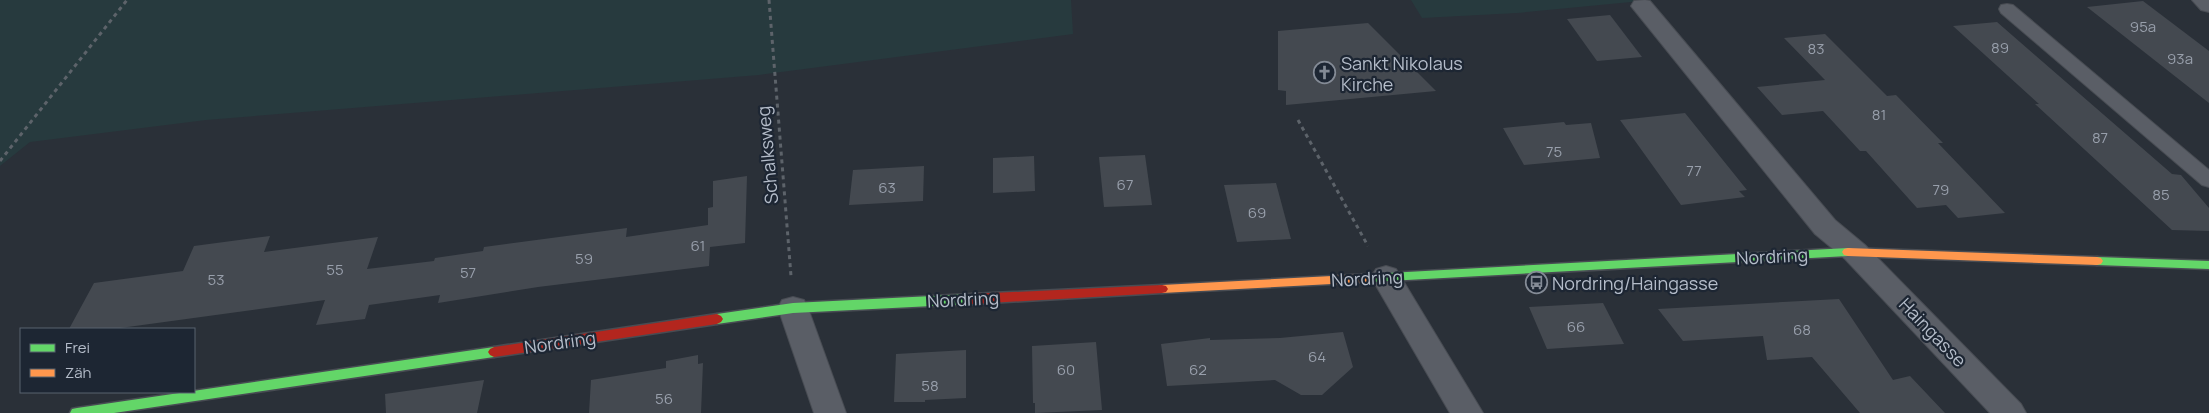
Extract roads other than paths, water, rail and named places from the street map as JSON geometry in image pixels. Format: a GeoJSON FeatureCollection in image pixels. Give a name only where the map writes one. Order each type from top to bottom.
{"type":"FeatureCollection","features":[{"type":"Feature","properties":{"kind":"street"},"geometry":{"type":"LineString","coordinates":[[2203,0],[2209,5]]}},
{"type":"Feature","properties":{"kind":"street","name":"Nordring"},"geometry":{"type":"LineString","coordinates":[[1642,6],[1825,227],[1855,252]]}},
{"type":"Feature","properties":{"kind":"street","name":"Nordring"},"geometry":{"type":"LineString","coordinates":[[77,413],[793,308],[1855,252],[2209,265]]}},
{"type":"Feature","properties":{"kind":"street","name":"Haingasse"},"geometry":{"type":"LineString","coordinates":[[1855,252],[2010,413]]}},
{"type":"Feature","properties":{"kind":"street"},"geometry":{"type":"LineString","coordinates":[[1386,277],[1467,413]]}},
{"type":"Feature","properties":{"kind":"street"},"geometry":{"type":"LineString","coordinates":[[793,308],[830,413]]}},
{"type":"Feature","properties":{"kind":"lane"},"geometry":{"type":"LineString","coordinates":[[2006,9],[2209,180]]}},
{"type":"Feature","properties":{"kind":"place","name":"Sankt Nikolaus Kirche"},"geometry":{"type":"Point","coordinates":[1325,73]}},
{"type":"Feature","properties":{"kind":"place","name":"Nordring/Haingasse"},"geometry":{"type":"Point","coordinates":[1536,283]}}]}
